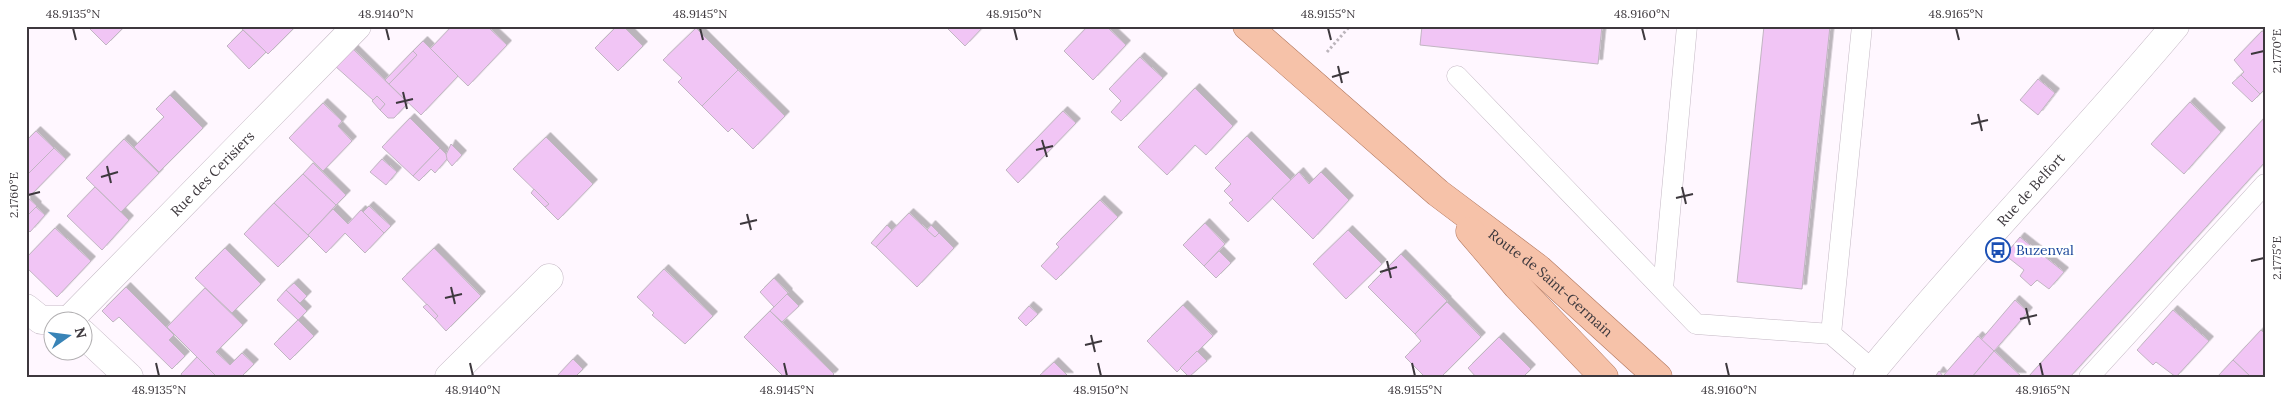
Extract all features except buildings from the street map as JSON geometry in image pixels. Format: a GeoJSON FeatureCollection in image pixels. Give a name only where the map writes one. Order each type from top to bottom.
{"type":"FeatureCollection","features":[{"type":"Feature","properties":{"kind":"main road","name":"Route de Saint-Germain"},"geometry":{"type":"LineString","coordinates":[[1247,26],[1438,193],[1539,269],[1658,377]]}},
{"type":"Feature","properties":{"kind":"main road","name":"Route de Saint-Germain"},"geometry":{"type":"LineString","coordinates":[[1438,193],[1517,286],[1604,377]]}},
{"type":"Feature","properties":{"kind":"street","name":"Rue des Cerisiers"},"geometry":{"type":"LineString","coordinates":[[79,310],[356,26]]}},
{"type":"Feature","properties":{"kind":"street","name":"Rue de Belfort"},"geometry":{"type":"LineString","coordinates":[[1870,373],[1992,230],[2137,72],[2175,26]]}},
{"type":"Feature","properties":{"kind":"street"},"geometry":{"type":"LineString","coordinates":[[450,377],[549,278]]}},
{"type":"Feature","properties":{"kind":"street"},"geometry":{"type":"LineString","coordinates":[[26,308],[42,320]]}},
{"type":"Feature","properties":{"kind":"street"},"geometry":{"type":"LineString","coordinates":[[92,342],[129,377]]}},
{"type":"Feature","properties":{"kind":"lane"},"geometry":{"type":"LineString","coordinates":[[1663,289],[1687,26]]}},
{"type":"Feature","properties":{"kind":"lane"},"geometry":{"type":"LineString","coordinates":[[1830,334],[1862,26]]}},
{"type":"Feature","properties":{"kind":"lane"},"geometry":{"type":"LineString","coordinates":[[1456,76],[1696,324],[1830,334],[1870,373]]}},
{"type":"Feature","properties":{"kind":"lane"},"geometry":{"type":"LineString","coordinates":[[2089,377],[2265,184]]}},
{"type":"Feature","properties":{"kind":"place","name":"Buzenval"},"geometry":{"type":"Point","coordinates":[1998,250]}}]}
